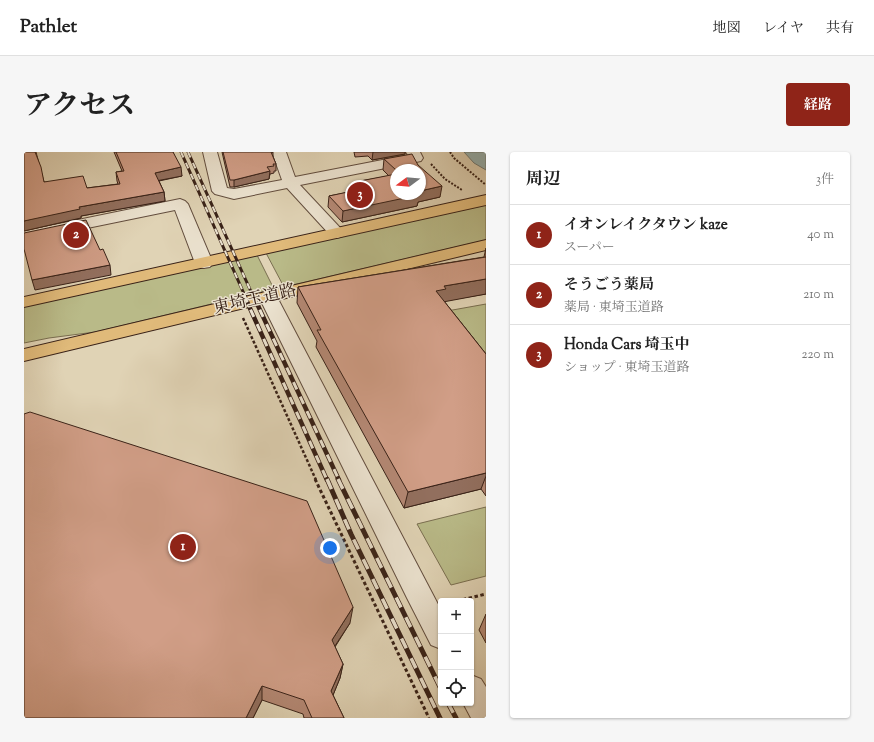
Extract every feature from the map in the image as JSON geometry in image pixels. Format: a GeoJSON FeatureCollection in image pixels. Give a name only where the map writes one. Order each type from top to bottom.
{"type":"FeatureCollection","features":[{"type":"Feature","properties":{"kind":"highway"},"geometry":{"type":"LineString","coordinates":[[24,302],[337,233],[477,198]]}},
{"type":"Feature","properties":{"kind":"highway","name":"東埼玉道路"},"geometry":{"type":"LineString","coordinates":[[24,355],[486,245]]}},
{"type":"Feature","properties":{"kind":"highway"},"geometry":{"type":"LineString","coordinates":[[24,350],[92,339]]}},
{"type":"Feature","properties":{"kind":"street"},"geometry":{"type":"LineString","coordinates":[[210,152],[220,191],[234,194],[290,183],[353,164],[415,155]]}},
{"type":"Feature","properties":{"kind":"street"},"geometry":{"type":"LineString","coordinates":[[279,152],[290,183],[337,233]]}},
{"type":"Feature","properties":{"kind":"street"},"geometry":{"type":"LineString","coordinates":[[24,236],[180,204],[204,262]]}},
{"type":"Feature","properties":{"kind":"street"},"geometry":{"type":"LineString","coordinates":[[268,297],[416,590],[440,634]]}},
{"type":"Feature","properties":{"kind":"street"},"geometry":{"type":"LineString","coordinates":[[474,694],[486,716]]}},
{"type":"Feature","properties":{"kind":"path"},"geometry":{"type":"LineString","coordinates":[[450,152],[454,158],[486,185]]}},
{"type":"Feature","properties":{"kind":"path"},"geometry":{"type":"LineString","coordinates":[[415,155],[429,162],[436,171],[455,188],[477,198]]}},
{"type":"Feature","properties":{"kind":"path"},"geometry":{"type":"LineString","coordinates":[[241,314],[296,439],[429,718]]}},
{"type":"Feature","properties":{"kind":"path"},"geometry":{"type":"LineString","coordinates":[[469,598],[486,594]]}},
{"type":"Feature","properties":{"kind":"green space"},"geometry":{"type":"Polygon","coordinates":[[[486,205],[486,240],[284,287],[266,253],[486,205]]]}},
{"type":"Feature","properties":{"kind":"green space"},"geometry":{"type":"Polygon","coordinates":[[[257,255],[274,289],[95,332],[24,343],[24,306],[257,255]]]}},
{"type":"Feature","properties":{"kind":"green space"},"geometry":{"type":"Polygon","coordinates":[[[486,304],[486,365],[447,311],[486,304]]]}},
{"type":"Feature","properties":{"kind":"green space"},"geometry":{"type":"Polygon","coordinates":[[[486,507],[486,576],[451,585],[417,524],[486,507]]]}},
{"type":"Feature","properties":{"kind":"water"},"geometry":{"type":"Polygon","coordinates":[[[464,152],[486,152],[486,170],[474,163],[464,152]]]}},
{"type":"Feature","properties":{"kind":"building"},"geometry":{"type":"Polygon","coordinates":[[[24,152],[35,152],[41,167],[44,182],[83,176],[87,188],[120,184],[116,172],[124,171],[116,152],[173,152],[181,167],[155,173],[164,192],[79,207],[80,209],[24,221],[24,152]]]}},
{"type":"Feature","properties":{"kind":"building"},"geometry":{"type":"Polygon","coordinates":[[[223,152],[271,152],[276,164],[273,164],[274,166],[267,167],[270,171],[230,180],[223,152]]]}},
{"type":"Feature","properties":{"kind":"building"},"geometry":{"type":"Polygon","coordinates":[[[412,154],[417,164],[390,164],[384,159],[412,154]]]}},
{"type":"Feature","properties":{"kind":"building"},"geometry":{"type":"Polygon","coordinates":[[[426,172],[442,186],[426,190],[426,172]]]}},
{"type":"Feature","properties":{"kind":"building"},"geometry":{"type":"Polygon","coordinates":[[[390,175],[390,200],[395,200],[343,211],[329,196],[362,189],[355,182],[390,175]]]}},
{"type":"Feature","properties":{"kind":"building"},"geometry":{"type":"Polygon","coordinates":[[[86,220],[100,250],[103,249],[110,265],[32,280],[24,249],[24,233],[86,220]]]}},
{"type":"Feature","properties":{"kind":"building"},"geometry":{"type":"Polygon","coordinates":[[[486,257],[486,279],[444,286],[446,289],[436,291],[486,354],[486,473],[408,492],[317,330],[321,330],[298,287],[486,257]]]}},
{"type":"Feature","properties":{"kind":"building"},"geometry":{"type":"Polygon","coordinates":[[[30,412],[307,501],[353,607],[332,640],[343,664],[331,691],[344,718],[312,718],[304,700],[262,686],[246,718],[24,718],[24,414],[30,412]]]}},
{"type":"Feature","properties":{"kind":"railway"},"geometry":{"type":"LineString","coordinates":[[181,152],[245,296]]}},
{"type":"Feature","properties":{"kind":"railway"},"geometry":{"type":"LineString","coordinates":[[188,152],[253,296]]}},
{"type":"Feature","properties":{"kind":"railway"},"geometry":{"type":"LineString","coordinates":[[244,295],[327,480]]}},
{"type":"Feature","properties":{"kind":"railway"},"geometry":{"type":"LineString","coordinates":[[253,295],[339,480]]}},
{"type":"Feature","properties":{"kind":"railway"},"geometry":{"type":"LineString","coordinates":[[327,479],[351,534],[440,718]]}},
{"type":"Feature","properties":{"kind":"railway"},"geometry":{"type":"LineString","coordinates":[[338,479],[438,683]]}},
{"type":"Feature","properties":{"kind":"railway"},"geometry":{"type":"LineString","coordinates":[[450,706],[456,718]]}},
{"type":"Feature","properties":{"kind":"place","name":"Honda Cars 埼玉中"},"geometry":{"type":"Point","coordinates":[360,195]}},
{"type":"Feature","properties":{"kind":"place","name":"そうごう薬局"},"geometry":{"type":"Point","coordinates":[76,235]}},
{"type":"Feature","properties":{"kind":"place","name":"イオンレイクタウン kaze"},"geometry":{"type":"Point","coordinates":[183,547]}}]}
